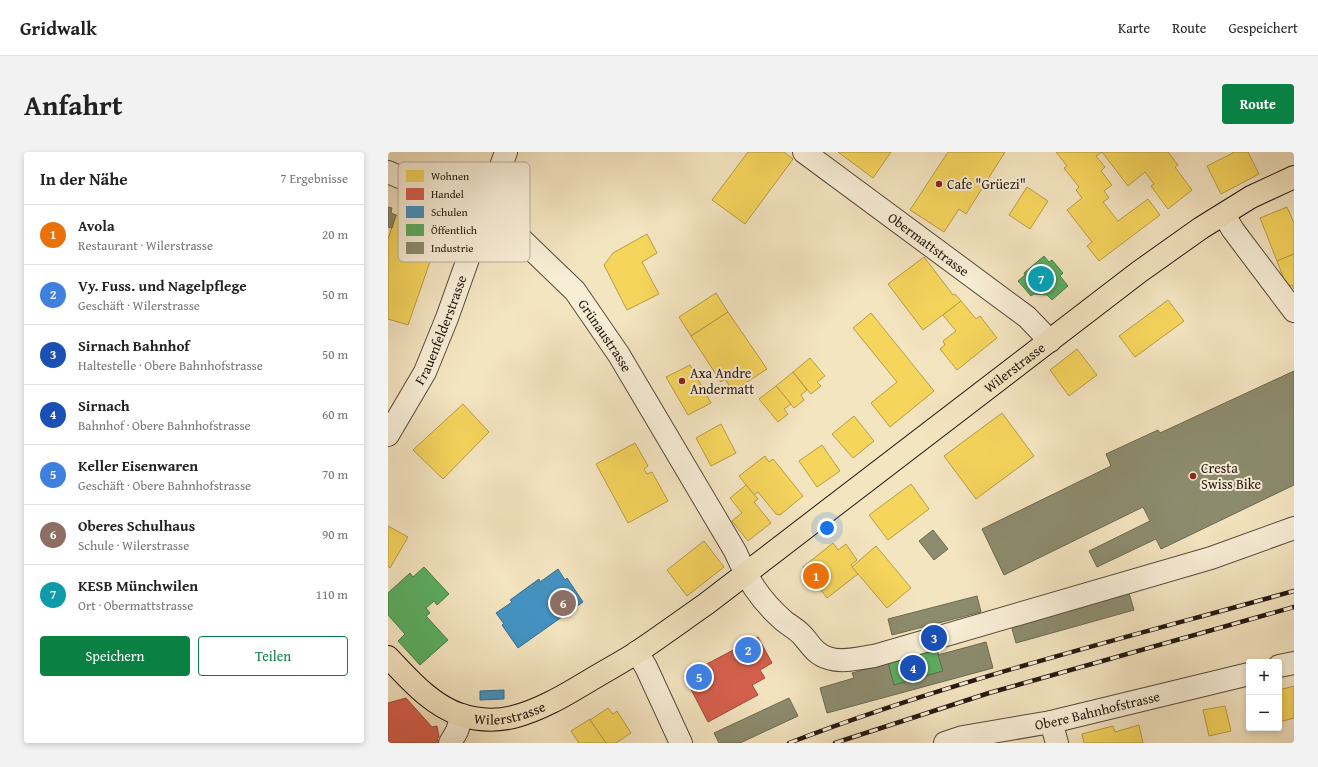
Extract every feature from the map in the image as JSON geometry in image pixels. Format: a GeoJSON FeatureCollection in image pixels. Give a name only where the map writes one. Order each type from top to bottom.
{"type":"FeatureCollection","features":[{"type":"Feature","properties":{"kind":"main road","name":"Wilerstrasse"},"geometry":{"type":"LineString","coordinates":[[388,657],[412,683],[427,695],[441,705],[462,715],[482,719],[512,717],[558,699],[637,652],[706,604],[1139,272],[1200,228],[1224,215],[1251,197],[1294,177]]}},
{"type":"Feature","properties":{"kind":"street","name":"Frauenfelderstrasse"},"geometry":{"type":"LineString","coordinates":[[502,162],[506,152]]}},
{"type":"Feature","properties":{"kind":"street","name":"Obermattstrasse"},"geometry":{"type":"LineString","coordinates":[[804,152],[1027,317],[1050,341]]}},
{"type":"Feature","properties":{"kind":"street","name":"Grünaustrasse"},"geometry":{"type":"LineString","coordinates":[[388,172],[398,176]]}},
{"type":"Feature","properties":{"kind":"street"},"geometry":{"type":"LineString","coordinates":[[1224,215],[1233,230],[1294,311]]}},
{"type":"Feature","properties":{"kind":"street","name":"Grünaustrasse"},"geometry":{"type":"LineString","coordinates":[[530,248],[575,291],[619,355],[735,550],[745,575],[757,592],[784,621],[801,635],[815,652],[822,656],[836,660],[874,656],[1211,558],[1294,528]]}},
{"type":"Feature","properties":{"kind":"street","name":"Frauenfelderstrasse"},"geometry":{"type":"LineString","coordinates":[[388,435],[427,367],[447,318],[467,262]]}},
{"type":"Feature","properties":{"kind":"street"},"geometry":{"type":"LineString","coordinates":[[637,652],[646,667],[681,743]]}},
{"type":"Feature","properties":{"kind":"street"},"geometry":{"type":"LineString","coordinates":[[1282,665],[1294,663]]}},
{"type":"Feature","properties":{"kind":"street","name":"Obere Bahnhofstrasse"},"geometry":{"type":"LineString","coordinates":[[945,743],[963,737],[1051,722],[1246,675]]}},
{"type":"Feature","properties":{"kind":"street"},"geometry":{"type":"LineString","coordinates":[[450,743],[457,731],[462,715]]}},
{"type":"Feature","properties":{"kind":"street"},"geometry":{"type":"LineString","coordinates":[[1051,722],[1057,743]]}},
{"type":"Feature","properties":{"kind":"building: Wohnen"},"geometry":{"type":"Polygon","coordinates":[[[748,152],[784,152],[793,159],[745,224],[712,200],[748,152]]]}},
{"type":"Feature","properties":{"kind":"building: Wohnen"},"geometry":{"type":"Polygon","coordinates":[[[838,152],[891,152],[873,178],[838,152]]]}},
{"type":"Feature","properties":{"kind":"building: Wohnen"},"geometry":{"type":"Polygon","coordinates":[[[948,152],[1005,152],[966,214],[959,209],[944,232],[910,210],[948,152]]]}},
{"type":"Feature","properties":{"kind":"building: Wohnen"},"geometry":{"type":"Polygon","coordinates":[[[1056,152],[1102,152],[1096,156],[1105,167],[1101,171],[1112,185],[1104,191],[1109,198],[1103,202],[1118,221],[1148,199],[1160,215],[1099,261],[1087,246],[1092,242],[1067,210],[1082,198],[1076,190],[1079,187],[1064,168],[1067,166],[1056,152]]]}},
{"type":"Feature","properties":{"kind":"building: Wohnen"},"geometry":{"type":"Polygon","coordinates":[[[1102,152],[1168,152],[1178,165],[1175,167],[1192,190],[1168,209],[1151,186],[1154,184],[1145,172],[1128,186],[1102,152]]]}},
{"type":"Feature","properties":{"kind":"building: Wohnen"},"geometry":{"type":"Polygon","coordinates":[[[1233,152],[1248,152],[1259,174],[1221,194],[1207,166],[1233,152]]]}},
{"type":"Feature","properties":{"kind":"building: Wohnen"},"geometry":{"type":"Polygon","coordinates":[[[1027,187],[1048,201],[1030,229],[1009,215],[1027,187]]]}},
{"type":"Feature","properties":{"kind":"building: Wohnen"},"geometry":{"type":"Polygon","coordinates":[[[1287,207],[1294,223],[1294,254],[1277,261],[1260,218],[1287,207]]]}},
{"type":"Feature","properties":{"kind":"building: Wohnen"},"geometry":{"type":"Polygon","coordinates":[[[396,215],[398,216],[398,262],[430,262],[408,325],[388,319],[388,239],[396,215]]]}},
{"type":"Feature","properties":{"kind":"building: Wohnen"},"geometry":{"type":"Polygon","coordinates":[[[647,234],[657,253],[642,262],[659,294],[627,310],[604,265],[613,253],[647,234]]]}},
{"type":"Feature","properties":{"kind":"building: Wohnen"},"geometry":{"type":"Polygon","coordinates":[[[1294,254],[1294,289],[1292,285],[1287,287],[1277,261],[1294,254]]]}},
{"type":"Feature","properties":{"kind":"building: Wohnen"},"geometry":{"type":"Polygon","coordinates":[[[924,257],[953,295],[955,294],[961,301],[923,330],[888,284],[924,257]]]}},
{"type":"Feature","properties":{"kind":"building: Wohnen"},"geometry":{"type":"Polygon","coordinates":[[[716,293],[728,312],[691,336],[679,317],[716,293]]]}},
{"type":"Feature","properties":{"kind":"building: Wohnen"},"geometry":{"type":"Polygon","coordinates":[[[1168,300],[1184,321],[1135,357],[1119,336],[1168,300]]]}},
{"type":"Feature","properties":{"kind":"building: Wohnen"},"geometry":{"type":"Polygon","coordinates":[[[961,301],[976,319],[980,316],[997,338],[957,370],[940,349],[945,345],[943,341],[956,331],[943,315],[961,301]]]}},
{"type":"Feature","properties":{"kind":"building: Wohnen"},"geometry":{"type":"Polygon","coordinates":[[[728,312],[767,369],[733,391],[725,379],[721,382],[691,336],[728,312]]]}},
{"type":"Feature","properties":{"kind":"building: Wohnen"},"geometry":{"type":"Polygon","coordinates":[[[871,313],[934,391],[890,427],[871,403],[897,382],[853,328],[871,313]]]}},
{"type":"Feature","properties":{"kind":"building: Wohnen"},"geometry":{"type":"Polygon","coordinates":[[[1077,349],[1097,375],[1069,396],[1050,370],[1077,349]]]}},
{"type":"Feature","properties":{"kind":"building: Wohnen"},"geometry":{"type":"Polygon","coordinates":[[[810,358],[825,376],[817,382],[821,386],[811,394],[793,372],[810,358]]]}},
{"type":"Feature","properties":{"kind":"building: Wohnen"},"geometry":{"type":"Polygon","coordinates":[[[690,365],[711,403],[688,415],[666,377],[690,365]]]}},
{"type":"Feature","properties":{"kind":"building: Wohnen"},"geometry":{"type":"Polygon","coordinates":[[[793,372],[807,390],[801,395],[804,400],[794,408],[776,386],[793,372]]]}},
{"type":"Feature","properties":{"kind":"building: Wohnen"},"geometry":{"type":"Polygon","coordinates":[[[776,386],[791,404],[784,409],[788,414],[778,422],[759,399],[776,386]]]}},
{"type":"Feature","properties":{"kind":"building: Wohnen"},"geometry":{"type":"Polygon","coordinates":[[[463,404],[489,432],[443,479],[413,450],[463,404]]]}},
{"type":"Feature","properties":{"kind":"building: Wohnen"},"geometry":{"type":"Polygon","coordinates":[[[1002,413],[1034,456],[976,499],[944,456],[1002,413]]]}},
{"type":"Feature","properties":{"kind":"building: Wohnen"},"geometry":{"type":"Polygon","coordinates":[[[854,416],[874,441],[853,458],[832,434],[854,416]]]}},
{"type":"Feature","properties":{"kind":"building: Wohnen"},"geometry":{"type":"Polygon","coordinates":[[[721,424],[736,453],[711,466],[696,438],[721,424]]]}},
{"type":"Feature","properties":{"kind":"building: Wohnen"},"geometry":{"type":"Polygon","coordinates":[[[635,443],[648,466],[644,469],[647,474],[652,472],[668,501],[628,523],[596,464],[635,443]]]}},
{"type":"Feature","properties":{"kind":"building: Wohnen"},"geometry":{"type":"Polygon","coordinates":[[[822,445],[840,471],[817,487],[799,461],[822,445]]]}},
{"type":"Feature","properties":{"kind":"building: Wohnen"},"geometry":{"type":"Polygon","coordinates":[[[765,456],[769,462],[773,459],[803,496],[780,515],[776,514],[758,492],[754,495],[739,476],[765,456]]]}},
{"type":"Feature","properties":{"kind":"building: Wohnen"},"geometry":{"type":"Polygon","coordinates":[[[911,484],[929,509],[888,540],[869,515],[911,484]]]}},
{"type":"Feature","properties":{"kind":"building: Wohnen"},"geometry":{"type":"Polygon","coordinates":[[[746,485],[758,499],[754,502],[771,523],[748,541],[732,521],[742,513],[730,498],[746,485]]]}},
{"type":"Feature","properties":{"kind":"building: Wohnen"},"geometry":{"type":"Polygon","coordinates":[[[388,526],[408,537],[390,568],[388,566],[388,526]]]}},
{"type":"Feature","properties":{"kind":"building: Wohnen"},"geometry":{"type":"Polygon","coordinates":[[[704,541],[724,567],[687,596],[667,570],[704,541]]]}},
{"type":"Feature","properties":{"kind":"building: Wohnen"},"geometry":{"type":"Polygon","coordinates":[[[833,543],[838,550],[846,544],[857,560],[851,565],[858,574],[827,598],[803,567],[833,543]]]}},
{"type":"Feature","properties":{"kind":"building: Wohnen"},"geometry":{"type":"Polygon","coordinates":[[[876,546],[911,588],[887,608],[852,567],[876,546]]]}},
{"type":"Feature","properties":{"kind":"building: Wohnen"},"geometry":{"type":"Polygon","coordinates":[[[1294,686],[1294,718],[1282,721],[1282,695],[1282,689],[1294,686]]]}},
{"type":"Feature","properties":{"kind":"building: Wohnen"},"geometry":{"type":"Polygon","coordinates":[[[1225,706],[1231,731],[1209,736],[1203,710],[1225,706]]]}},
{"type":"Feature","properties":{"kind":"building: Wohnen"},"geometry":{"type":"Polygon","coordinates":[[[608,708],[613,714],[617,711],[631,733],[616,743],[606,743],[590,720],[608,708]]]}},
{"type":"Feature","properties":{"kind":"building: Wohnen"},"geometry":{"type":"Polygon","coordinates":[[[590,719],[606,743],[579,743],[571,731],[590,719]]]}},
{"type":"Feature","properties":{"kind":"building: Wohnen"},"geometry":{"type":"Polygon","coordinates":[[[1139,725],[1143,743],[1084,743],[1082,734],[1113,726],[1115,732],[1139,725]]]}},
{"type":"Feature","properties":{"kind":"building: Handel"},"geometry":{"type":"Polygon","coordinates":[[[758,637],[772,663],[760,670],[765,678],[752,685],[758,695],[708,722],[684,676],[758,637]]]}},
{"type":"Feature","properties":{"kind":"building: Handel"},"geometry":{"type":"Polygon","coordinates":[[[406,698],[432,727],[437,726],[439,737],[437,738],[438,743],[388,743],[388,703],[406,698]]]}},
{"type":"Feature","properties":{"kind":"building: Schulen"},"geometry":{"type":"Polygon","coordinates":[[[558,569],[565,580],[567,578],[583,602],[518,648],[502,625],[504,624],[496,613],[512,602],[510,600],[539,579],[540,582],[558,569]]]}},
{"type":"Feature","properties":{"kind":"building: Schulen"},"geometry":{"type":"Polygon","coordinates":[[[504,690],[504,699],[480,700],[480,691],[504,690]]]}},
{"type":"Feature","properties":{"kind":"building: Öffentlich"},"geometry":{"type":"Polygon","coordinates":[[[1044,256],[1049,262],[1052,260],[1063,273],[1060,276],[1068,286],[1052,300],[1047,295],[1034,294],[1031,296],[1018,281],[1025,275],[1024,273],[1044,256]]]}},
{"type":"Feature","properties":{"kind":"building: Öffentlich"},"geometry":{"type":"Polygon","coordinates":[[[424,567],[449,594],[437,605],[434,601],[426,608],[430,613],[426,616],[448,640],[420,665],[398,641],[405,634],[388,615],[388,593],[410,573],[413,577],[424,567]]]}},
{"type":"Feature","properties":{"kind":"building: Öffentlich"},"geometry":{"type":"Polygon","coordinates":[[[937,649],[943,671],[894,685],[888,663],[937,649]]]}},
{"type":"Feature","properties":{"kind":"building: Industrie"},"geometry":{"type":"Polygon","coordinates":[[[388,207],[392,208],[391,213],[396,215],[392,228],[388,227],[388,207]]]}},
{"type":"Feature","properties":{"kind":"building: Industrie","name":"Cresta Swiss Bike"},"geometry":{"type":"Polygon","coordinates":[[[1294,371],[1294,485],[1161,549],[1156,539],[1097,567],[1089,551],[1150,521],[1143,507],[1004,575],[982,529],[1111,466],[1106,454],[1158,430],[1160,433],[1294,371]]]}},
{"type":"Feature","properties":{"kind":"building: Industrie"},"geometry":{"type":"Polygon","coordinates":[[[933,530],[948,549],[934,560],[919,541],[933,530]]]}},
{"type":"Feature","properties":{"kind":"building: Industrie"},"geometry":{"type":"Polygon","coordinates":[[[1129,593],[1134,610],[1016,643],[1011,625],[1129,593]]]}},
{"type":"Feature","properties":{"kind":"building: Industrie"},"geometry":{"type":"Polygon","coordinates":[[[977,596],[981,612],[892,635],[888,619],[977,596]]]}},
{"type":"Feature","properties":{"kind":"building: Industrie"},"geometry":{"type":"Polygon","coordinates":[[[986,642],[993,668],[827,713],[820,688],[854,678],[852,673],[888,663],[894,685],[943,671],[938,655],[986,642]]]}},
{"type":"Feature","properties":{"kind":"building: Industrie"},"geometry":{"type":"Polygon","coordinates":[[[789,698],[798,716],[740,743],[719,743],[714,733],[789,698]]]}},
{"type":"Feature","properties":{"kind":"railway"},"geometry":{"type":"LineString","coordinates":[[789,743],[913,699],[976,680],[1103,643],[1294,591]]}},
{"type":"Feature","properties":{"kind":"railway"},"geometry":{"type":"LineString","coordinates":[[835,743],[989,693],[1294,607]]}},
{"type":"Feature","properties":{"kind":"place","name":"Cafe \"Grüezi\""},"geometry":{"type":"Point","coordinates":[939,184]}},
{"type":"Feature","properties":{"kind":"place","name":"KESB Münchwilen"},"geometry":{"type":"Point","coordinates":[1041,279]}},
{"type":"Feature","properties":{"kind":"place","name":"Axa Andre Andermatt"},"geometry":{"type":"Point","coordinates":[682,381]}},
{"type":"Feature","properties":{"kind":"place","name":"Cresta Swiss Bike"},"geometry":{"type":"Point","coordinates":[1193,476]}},
{"type":"Feature","properties":{"kind":"place","name":"Avola"},"geometry":{"type":"Point","coordinates":[816,576]}},
{"type":"Feature","properties":{"kind":"place","name":"Oberes Schulhaus"},"geometry":{"type":"Point","coordinates":[563,603]}},
{"type":"Feature","properties":{"kind":"place","name":"Sirnach Bahnhof"},"geometry":{"type":"Point","coordinates":[934,638]}},
{"type":"Feature","properties":{"kind":"place","name":"Vy. Fuss. und Nagelpflege"},"geometry":{"type":"Point","coordinates":[748,650]}},
{"type":"Feature","properties":{"kind":"place","name":"Sirnach"},"geometry":{"type":"Point","coordinates":[913,668]}},
{"type":"Feature","properties":{"kind":"place","name":"Keller Eisenwaren"},"geometry":{"type":"Point","coordinates":[699,677]}}]}
